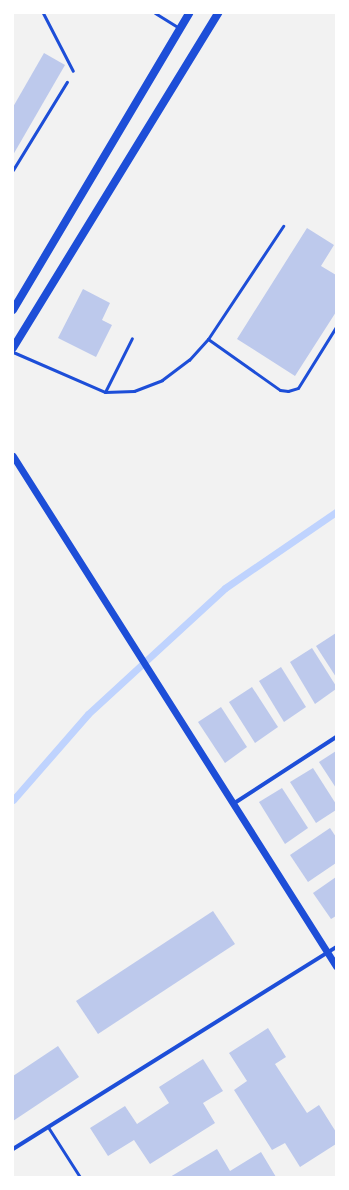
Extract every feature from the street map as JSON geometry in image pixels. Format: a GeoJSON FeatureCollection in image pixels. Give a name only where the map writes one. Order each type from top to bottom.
{"type":"FeatureCollection","features":[{"type":"Feature","properties":{"kind":"main road"},"geometry":{"type":"LineString","coordinates":[[13,310],[189,13]]}},
{"type":"Feature","properties":{"kind":"main road"},"geometry":{"type":"LineString","coordinates":[[13,348],[218,13]]}},
{"type":"Feature","properties":{"kind":"street"},"geometry":{"type":"LineString","coordinates":[[13,456],[336,966]]}},
{"type":"Feature","properties":{"kind":"street"},"geometry":{"type":"LineString","coordinates":[[233,804],[336,737]]}},
{"type":"Feature","properties":{"kind":"street"},"geometry":{"type":"LineString","coordinates":[[13,1149],[336,947]]}},
{"type":"Feature","properties":{"kind":"lane"},"geometry":{"type":"LineString","coordinates":[[43,13],[73,71]]}},
{"type":"Feature","properties":{"kind":"lane"},"geometry":{"type":"LineString","coordinates":[[155,13],[180,28]]}},
{"type":"Feature","properties":{"kind":"lane"},"geometry":{"type":"LineString","coordinates":[[13,352],[105,392],[134,391],[162,380],[189,360],[208,339],[283,226]]}},
{"type":"Feature","properties":{"kind":"lane"},"geometry":{"type":"LineString","coordinates":[[208,339],[280,390],[288,391],[298,388],[336,327]]}},
{"type":"Feature","properties":{"kind":"lane"},"geometry":{"type":"LineString","coordinates":[[105,392],[132,338]]}},
{"type":"Feature","properties":{"kind":"lane"},"geometry":{"type":"LineString","coordinates":[[48,1127],[80,1177]]}},
{"type":"Feature","properties":{"kind":"path"},"geometry":{"type":"LineString","coordinates":[[13,170],[73,71]]}},
{"type":"Feature","properties":{"kind":"building"},"geometry":{"type":"Polygon","coordinates":[[[44,53],[65,65],[13,155],[13,107],[44,53]]]}},
{"type":"Feature","properties":{"kind":"building"},"geometry":{"type":"Polygon","coordinates":[[[307,228],[334,245],[321,266],[336,275],[336,312],[295,376],[237,339],[307,228]]]}},
{"type":"Feature","properties":{"kind":"building"},"geometry":{"type":"Polygon","coordinates":[[[83,289],[110,303],[102,320],[112,325],[96,357],[58,338],[83,289]]]}},
{"type":"Feature","properties":{"kind":"building"},"geometry":{"type":"Polygon","coordinates":[[[336,633],[336,677],[316,646],[336,633]]]}},
{"type":"Feature","properties":{"kind":"building"},"geometry":{"type":"Polygon","coordinates":[[[312,648],[336,686],[336,689],[315,704],[290,662],[312,648]]]}},
{"type":"Feature","properties":{"kind":"building"},"geometry":{"type":"Polygon","coordinates":[[[281,667],[306,707],[284,722],[259,681],[281,667]]]}},
{"type":"Feature","properties":{"kind":"building"},"geometry":{"type":"Polygon","coordinates":[[[252,687],[278,727],[255,743],[229,702],[252,687]]]}},
{"type":"Feature","properties":{"kind":"building"},"geometry":{"type":"Polygon","coordinates":[[[221,707],[247,747],[225,763],[198,722],[221,707]]]}},
{"type":"Feature","properties":{"kind":"building"},"geometry":{"type":"Polygon","coordinates":[[[336,751],[336,788],[319,762],[336,751]]]}},
{"type":"Feature","properties":{"kind":"building"},"geometry":{"type":"Polygon","coordinates":[[[313,768],[336,804],[336,810],[316,823],[290,782],[313,768]]]}},
{"type":"Feature","properties":{"kind":"building"},"geometry":{"type":"Polygon","coordinates":[[[282,788],[308,828],[285,844],[259,802],[282,788]]]}},
{"type":"Feature","properties":{"kind":"building"},"geometry":{"type":"Polygon","coordinates":[[[330,828],[336,837],[336,863],[308,882],[290,855],[330,828]]]}},
{"type":"Feature","properties":{"kind":"building"},"geometry":{"type":"Polygon","coordinates":[[[336,877],[336,916],[331,919],[313,893],[336,877]]]}},
{"type":"Feature","properties":{"kind":"building"},"geometry":{"type":"Polygon","coordinates":[[[213,911],[235,944],[98,1034],[76,1001],[213,911]]]}},
{"type":"Feature","properties":{"kind":"building"},"geometry":{"type":"Polygon","coordinates":[[[268,1028],[286,1057],[275,1064],[307,1113],[319,1105],[336,1132],[336,1144],[300,1167],[285,1143],[272,1150],[234,1090],[247,1081],[229,1053],[268,1028]]]}},
{"type":"Feature","properties":{"kind":"building"},"geometry":{"type":"Polygon","coordinates":[[[58,1046],[79,1077],[13,1121],[13,1076],[58,1046]]]}},
{"type":"Feature","properties":{"kind":"building"},"geometry":{"type":"Polygon","coordinates":[[[203,1059],[223,1091],[203,1103],[215,1123],[150,1164],[134,1140],[108,1156],[90,1128],[125,1106],[137,1124],[169,1103],[159,1087],[203,1059]]]}},
{"type":"Feature","properties":{"kind":"building"},"geometry":{"type":"Polygon","coordinates":[[[217,1149],[230,1171],[261,1152],[276,1177],[170,1177],[217,1149]]]}},
{"type":"Feature","properties":{"kind":"waterway"},"geometry":{"type":"LineString","coordinates":[[13,800],[88,714],[225,588],[336,512]]}}]}
